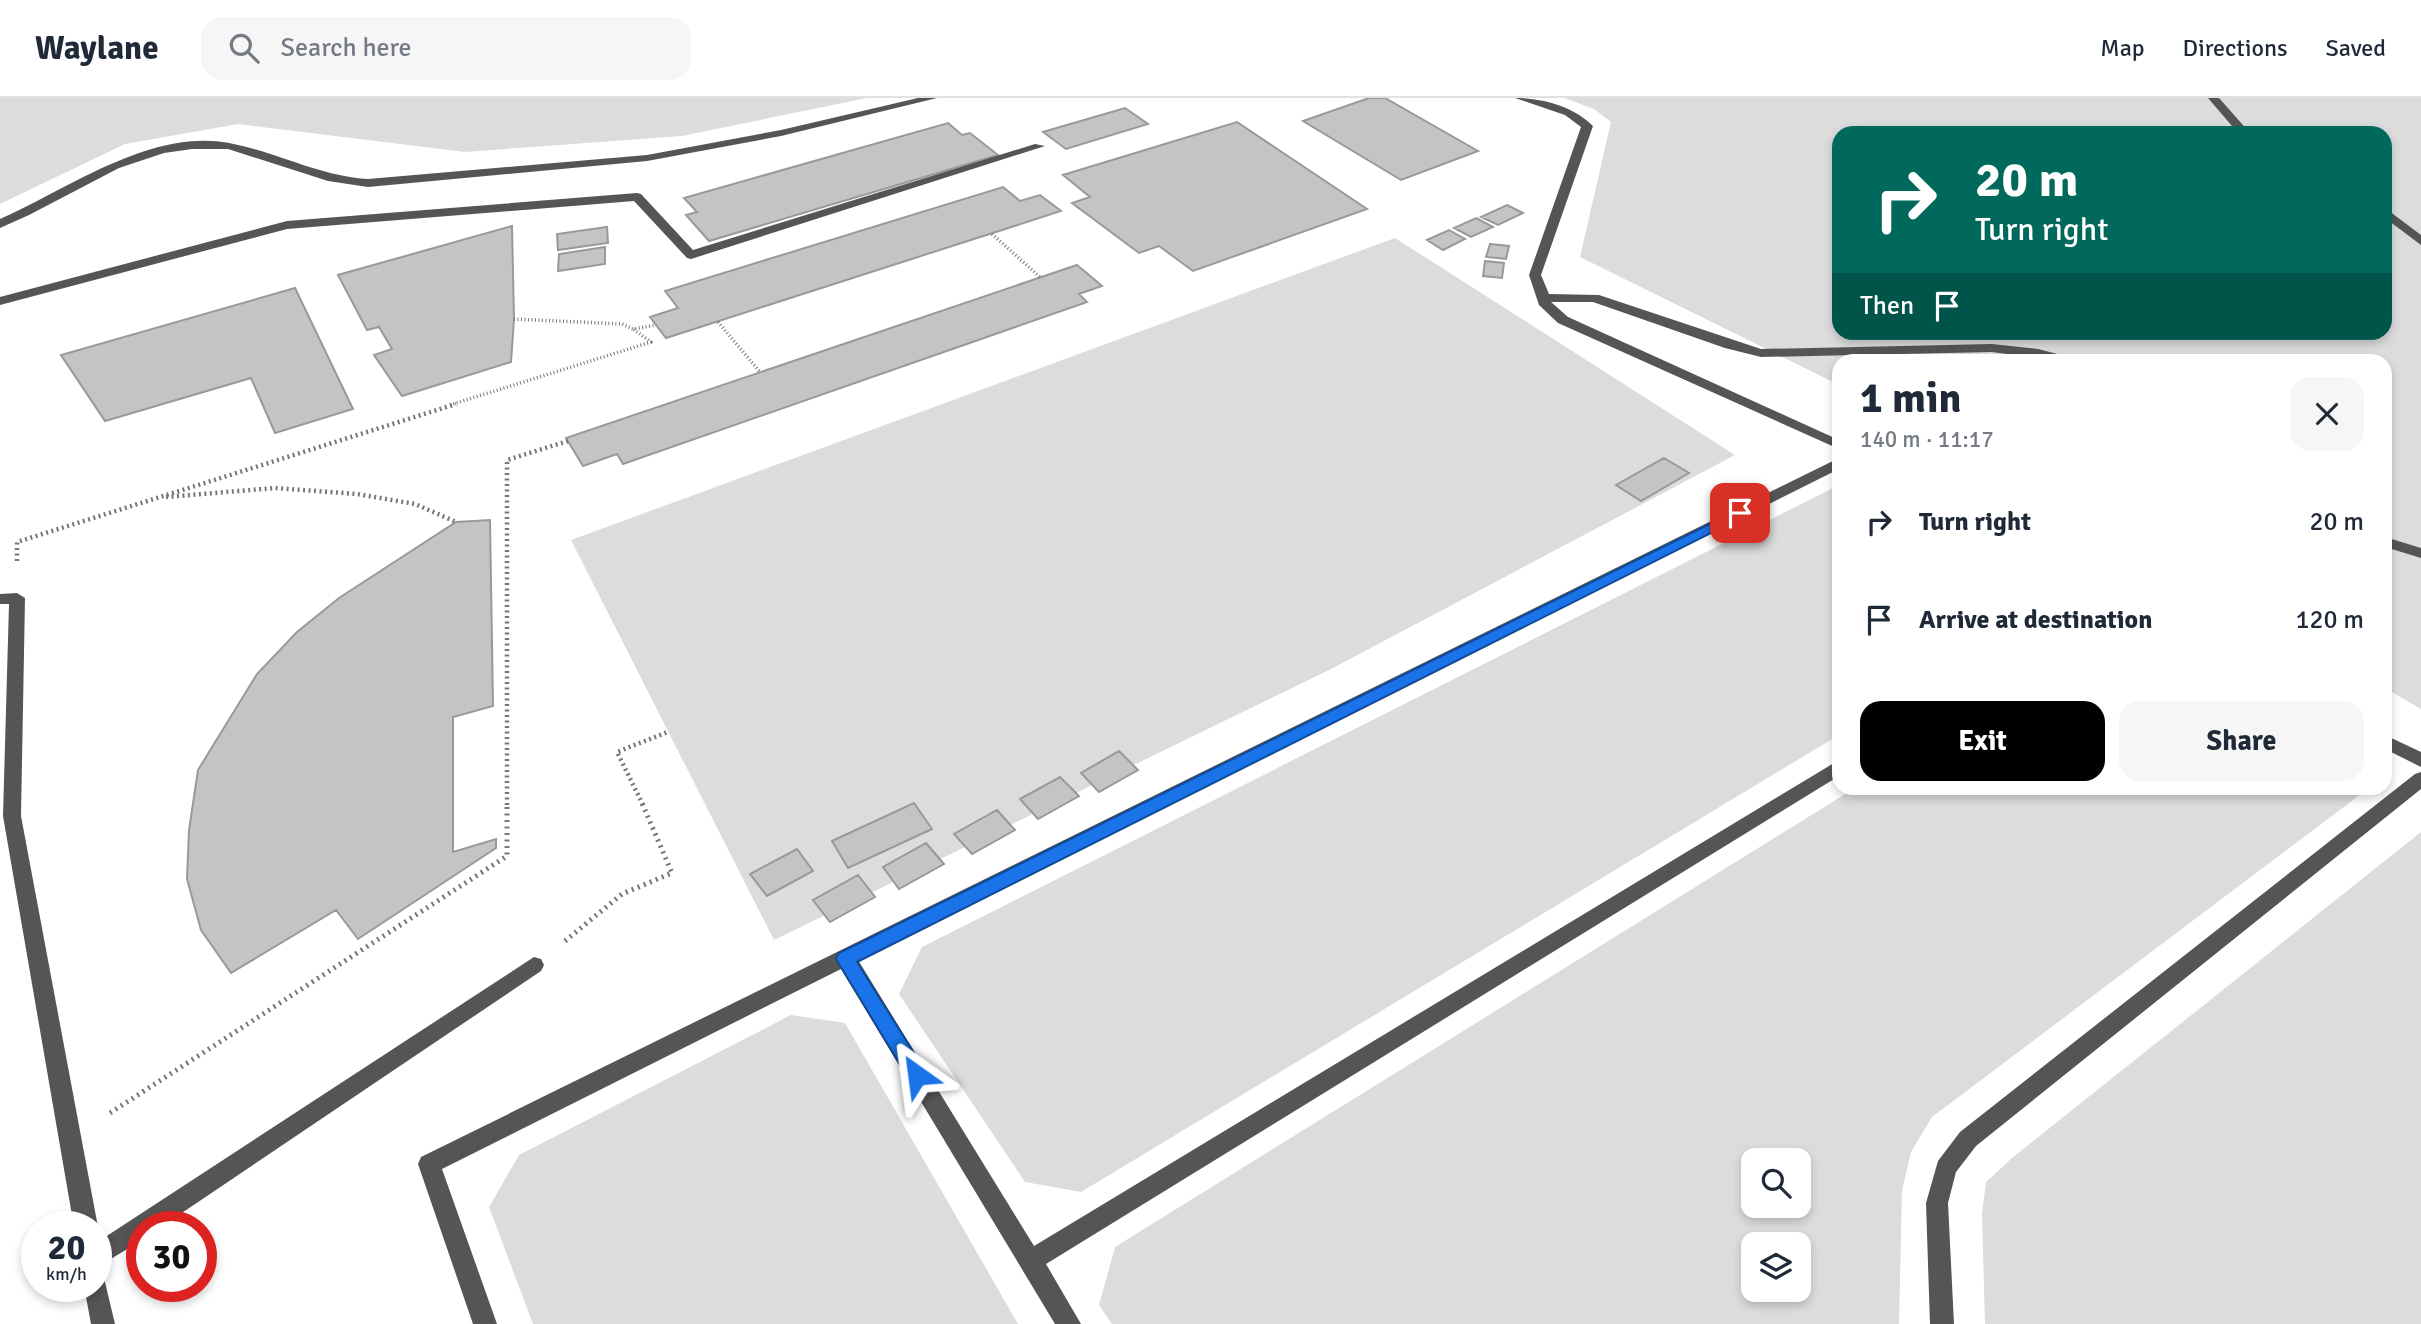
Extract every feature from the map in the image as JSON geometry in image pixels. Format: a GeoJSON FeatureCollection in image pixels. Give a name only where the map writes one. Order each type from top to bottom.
{"type":"FeatureCollection","features":[{"type":"Feature","properties":{"kind":"street"},"geometry":{"type":"LineString","coordinates":[[0,223],[36,208],[120,161],[180,147],[228,146],[329,179],[368,183],[647,158],[781,133],[932,98]]}},
{"type":"Feature","properties":{"kind":"street"},"geometry":{"type":"LineString","coordinates":[[1520,98],[1569,113],[1587,126],[1535,275],[1542,298],[1563,320],[1832,442]]}},
{"type":"Feature","properties":{"kind":"street"},"geometry":{"type":"LineString","coordinates":[[2213,98],[2238,126]]}},
{"type":"Feature","properties":{"kind":"street"},"geometry":{"type":"LineString","coordinates":[[0,302],[287,225],[637,197],[691,255],[1039,146]]}},
{"type":"Feature","properties":{"kind":"street"},"geometry":{"type":"LineString","coordinates":[[2392,218],[2421,241]]}},
{"type":"Feature","properties":{"kind":"street"},"geometry":{"type":"LineString","coordinates":[[1542,298],[1594,298],[1760,353],[1992,348],[2042,354]]}},
{"type":"Feature","properties":{"kind":"street"},"geometry":{"type":"LineString","coordinates":[[485,1324],[429,1164],[1832,466]]}},
{"type":"Feature","properties":{"kind":"street"},"geometry":{"type":"LineString","coordinates":[[2392,544],[2421,554]]}},
{"type":"Feature","properties":{"kind":"street"},"geometry":{"type":"LineString","coordinates":[[9,599],[6,818],[83,1211]]}},
{"type":"Feature","properties":{"kind":"street"},"geometry":{"type":"LineString","coordinates":[[2392,745],[2421,760]]}},
{"type":"Feature","properties":{"kind":"street"},"geometry":{"type":"LineString","coordinates":[[1030,1261],[1832,771]]}},
{"type":"Feature","properties":{"kind":"street"},"geometry":{"type":"LineString","coordinates":[[1942,1324],[1937,1203],[1946,1168],[1968,1139],[2421,779]]}},
{"type":"Feature","properties":{"kind":"street"},"geometry":{"type":"LineString","coordinates":[[846,959],[1069,1324]]}},
{"type":"Feature","properties":{"kind":"street"},"geometry":{"type":"LineString","coordinates":[[112,1246],[534,965]]}},
{"type":"Feature","properties":{"kind":"street"},"geometry":{"type":"LineString","coordinates":[[99,1302],[103,1324]]}},
{"type":"Feature","properties":{"kind":"path"},"geometry":{"type":"LineString","coordinates":[[992,234],[1040,277]]}},
{"type":"Feature","properties":{"kind":"path"},"geometry":{"type":"LineString","coordinates":[[9,599],[17,542],[651,342],[622,324],[513,319]]}},
{"type":"Feature","properties":{"kind":"path"},"geometry":{"type":"LineString","coordinates":[[718,322],[760,372]]}},
{"type":"Feature","properties":{"kind":"path"},"geometry":{"type":"LineString","coordinates":[[633,329],[656,325]]}},
{"type":"Feature","properties":{"kind":"path"},"geometry":{"type":"LineString","coordinates":[[71,1139],[507,856],[507,460],[568,441]]}},
{"type":"Feature","properties":{"kind":"path"},"geometry":{"type":"LineString","coordinates":[[159,498],[275,488],[357,494],[415,504],[456,522]]}},
{"type":"Feature","properties":{"kind":"path"},"geometry":{"type":"LineString","coordinates":[[585,926],[622,894],[672,873],[651,820],[617,752],[668,732]]}},
{"type":"Feature","properties":{"kind":"shaded area"},"geometry":{"type":"Polygon","coordinates":[[[0,98],[867,98],[682,136],[465,152],[238,124],[125,144],[0,204],[0,98]]]}},
{"type":"Feature","properties":{"kind":"shaded area"},"geometry":{"type":"Polygon","coordinates":[[[1564,98],[2421,98],[2421,709],[2392,692],[2392,354],[1832,354],[1832,382],[1580,257],[1611,122],[1594,109],[1564,98]]]}},
{"type":"Feature","properties":{"kind":"shaded area"},"geometry":{"type":"Polygon","coordinates":[[[1395,238],[1735,455],[1331,669],[774,940],[571,540],[1395,238]]]}},
{"type":"Feature","properties":{"kind":"shaded area"},"geometry":{"type":"Polygon","coordinates":[[[1832,489],[1832,739],[1081,1192],[1025,1182],[899,994],[922,947],[1832,489]]]}},
{"type":"Feature","properties":{"kind":"shaded area"},"geometry":{"type":"Polygon","coordinates":[[[1844,795],[2360,795],[1932,1117],[1911,1152],[1902,1191],[1899,1324],[1112,1324],[1099,1305],[1115,1247],[1844,795]]]}},
{"type":"Feature","properties":{"kind":"shaded area"},"geometry":{"type":"Polygon","coordinates":[[[2421,832],[2421,1324],[1985,1324],[1982,1214],[1986,1182],[2012,1158],[2421,832]]]}},
{"type":"Feature","properties":{"kind":"shaded area"},"geometry":{"type":"Polygon","coordinates":[[[791,1015],[845,1023],[1018,1324],[533,1324],[489,1207],[519,1155],[791,1015]]]}},
{"type":"Feature","properties":{"kind":"building"},"geometry":{"type":"Polygon","coordinates":[[[1369,98],[1385,98],[1478,151],[1401,180],[1303,121],[1369,98]]]}},
{"type":"Feature","properties":{"kind":"building"},"geometry":{"type":"Polygon","coordinates":[[[1125,108],[1148,124],[1066,149],[1043,132],[1125,108]]]}},
{"type":"Feature","properties":{"kind":"building"},"geometry":{"type":"Polygon","coordinates":[[[1237,122],[1367,209],[1193,271],[1159,246],[1139,253],[1072,203],[1090,197],[1063,175],[1237,122]]]}},
{"type":"Feature","properties":{"kind":"building"},"geometry":{"type":"Polygon","coordinates":[[[948,123],[962,135],[970,133],[998,155],[709,241],[686,215],[697,212],[684,198],[948,123]]]}},
{"type":"Feature","properties":{"kind":"building"},"geometry":{"type":"Polygon","coordinates":[[[1003,187],[1020,201],[1040,195],[1061,211],[666,338],[650,317],[678,308],[665,291],[1003,187]]]}},
{"type":"Feature","properties":{"kind":"building"},"geometry":{"type":"Polygon","coordinates":[[[1507,205],[1523,213],[1498,225],[1481,217],[1507,205]]]}},
{"type":"Feature","properties":{"kind":"building"},"geometry":{"type":"Polygon","coordinates":[[[1476,218],[1493,227],[1471,237],[1454,228],[1476,218]]]}},
{"type":"Feature","properties":{"kind":"building"},"geometry":{"type":"Polygon","coordinates":[[[512,226],[514,319],[511,362],[402,396],[374,355],[392,349],[379,327],[367,330],[338,275],[512,226]]]}},
{"type":"Feature","properties":{"kind":"building"},"geometry":{"type":"Polygon","coordinates":[[[607,227],[608,243],[558,250],[557,234],[607,227]]]}},
{"type":"Feature","properties":{"kind":"building"},"geometry":{"type":"Polygon","coordinates":[[[1449,230],[1465,239],[1443,250],[1427,240],[1449,230]]]}},
{"type":"Feature","properties":{"kind":"building"},"geometry":{"type":"Polygon","coordinates":[[[1490,244],[1509,246],[1506,259],[1486,257],[1490,244]]]}},
{"type":"Feature","properties":{"kind":"building"},"geometry":{"type":"Polygon","coordinates":[[[605,247],[605,264],[558,271],[559,254],[605,247]]]}},
{"type":"Feature","properties":{"kind":"building"},"geometry":{"type":"Polygon","coordinates":[[[1485,261],[1504,263],[1502,278],[1483,276],[1485,261]]]}},
{"type":"Feature","properties":{"kind":"building"},"geometry":{"type":"Polygon","coordinates":[[[1077,265],[1102,286],[1079,294],[1087,302],[623,464],[617,454],[583,466],[566,438],[1077,265]]]}},
{"type":"Feature","properties":{"kind":"building"},"geometry":{"type":"Polygon","coordinates":[[[295,288],[353,409],[275,433],[251,378],[105,421],[61,355],[295,288]]]}},
{"type":"Feature","properties":{"kind":"building"},"geometry":{"type":"Polygon","coordinates":[[[1664,458],[1689,473],[1641,501],[1616,485],[1664,458]]]}},
{"type":"Feature","properties":{"kind":"building"},"geometry":{"type":"Polygon","coordinates":[[[490,520],[493,706],[453,717],[453,852],[496,839],[496,848],[358,939],[336,910],[231,973],[201,930],[187,879],[189,830],[198,770],[257,674],[297,632],[339,598],[456,522],[490,520]]]}},
{"type":"Feature","properties":{"kind":"building"},"geometry":{"type":"Polygon","coordinates":[[[1119,751],[1138,770],[1099,792],[1081,773],[1119,751]]]}},
{"type":"Feature","properties":{"kind":"building"},"geometry":{"type":"Polygon","coordinates":[[[1060,777],[1079,796],[1038,819],[1020,799],[1060,777]]]}},
{"type":"Feature","properties":{"kind":"building"},"geometry":{"type":"Polygon","coordinates":[[[914,803],[932,829],[848,868],[832,841],[914,803]]]}},
{"type":"Feature","properties":{"kind":"building"},"geometry":{"type":"Polygon","coordinates":[[[997,810],[1015,830],[972,854],[954,834],[997,810]]]}},
{"type":"Feature","properties":{"kind":"building"},"geometry":{"type":"Polygon","coordinates":[[[926,843],[944,864],[899,889],[883,867],[926,843]]]}},
{"type":"Feature","properties":{"kind":"building"},"geometry":{"type":"Polygon","coordinates":[[[797,849],[813,871],[767,896],[750,874],[797,849]]]}},
{"type":"Feature","properties":{"kind":"building"},"geometry":{"type":"Polygon","coordinates":[[[858,875],[875,897],[830,922],[813,900],[858,875]]]}},
{"type":"Feature","properties":{"kind":"route"},"geometry":{"type":"LineString","coordinates":[[917,1075],[846,959],[1740,513]]}}]}
